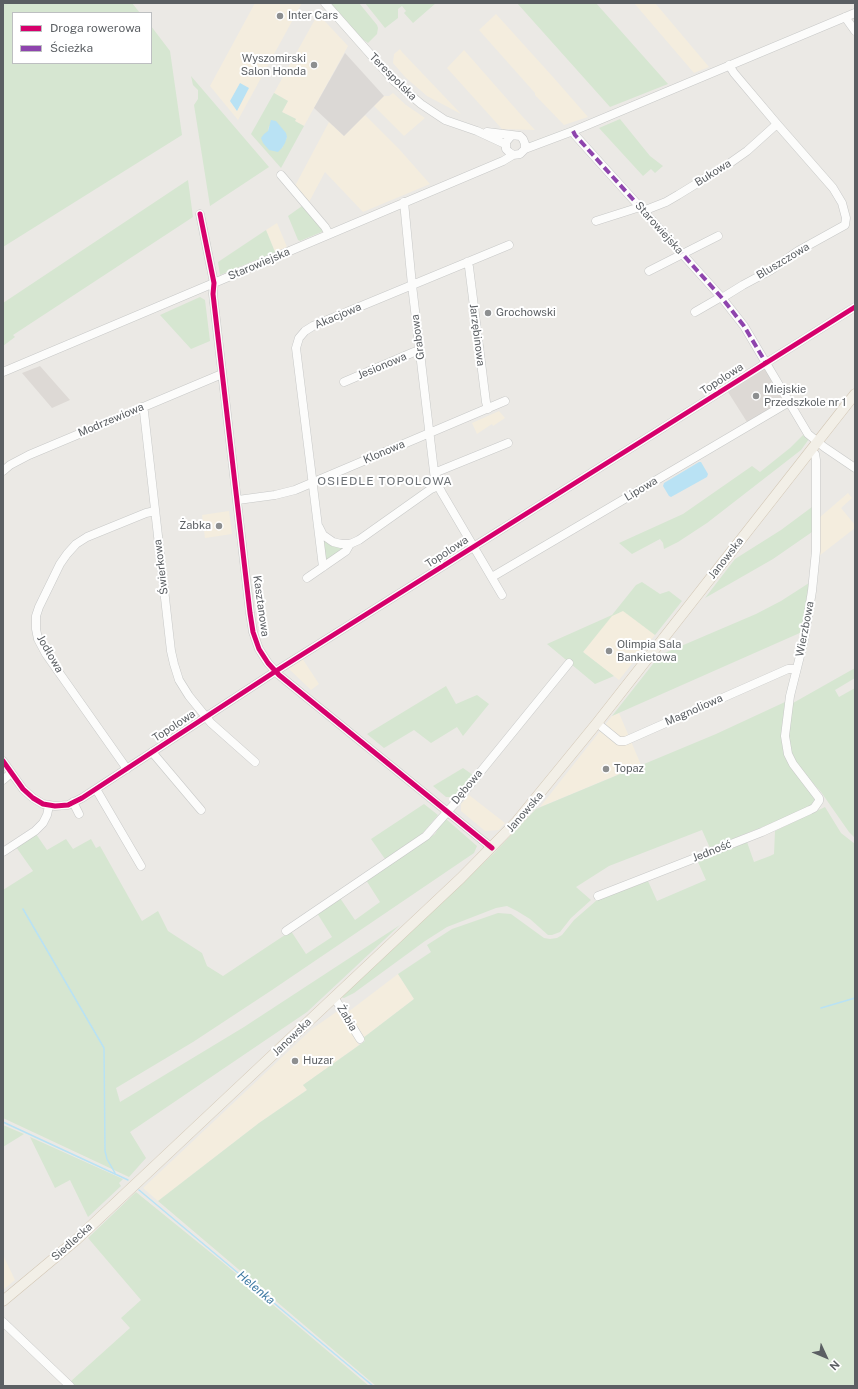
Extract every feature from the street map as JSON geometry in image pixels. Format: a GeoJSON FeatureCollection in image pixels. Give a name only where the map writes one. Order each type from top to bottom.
{"type":"FeatureCollection","features":[{"type":"Feature","properties":{"kind":"main road","name":"Janowska"},"geometry":{"type":"LineString","coordinates":[[140,1180],[492,848],[529,808],[855,394]]}},
{"type":"Feature","properties":{"kind":"main road","name":"Siedlecka"},"geometry":{"type":"LineString","coordinates":[[3,1301],[76,1240],[140,1180]]}},
{"type":"Feature","properties":{"kind":"street","name":"Terespolska"},"geometry":{"type":"LineString","coordinates":[[325,3],[394,81],[411,97],[445,120],[477,131],[506,146]]}},
{"type":"Feature","properties":{"kind":"street"},"geometry":{"type":"LineString","coordinates":[[525,149],[523,139],[518,135],[511,136],[507,140],[506,146],[509,152],[513,155],[520,154],[525,149],[573,131],[855,13]]}},
{"type":"Feature","properties":{"kind":"street"},"geometry":{"type":"LineString","coordinates":[[845,17],[855,31]]}},
{"type":"Feature","properties":{"kind":"street"},"geometry":{"type":"LineString","coordinates":[[730,65],[734,73],[777,124]]}},
{"type":"Feature","properties":{"kind":"street","name":"Bukowa"},"geometry":{"type":"LineString","coordinates":[[596,221],[666,202],[730,163],[747,151],[777,124]]}},
{"type":"Feature","properties":{"kind":"street","name":"Bluszczowa"},"geometry":{"type":"LineString","coordinates":[[695,312],[771,270],[798,251],[844,225],[846,218],[845,211],[833,188],[777,124]]}},
{"type":"Feature","properties":{"kind":"street","name":"Terespolska"},"geometry":{"type":"LineString","coordinates":[[477,131],[511,136]]}},
{"type":"Feature","properties":{"kind":"street","name":"Starowiejska"},"geometry":{"type":"LineString","coordinates":[[573,131],[722,298],[744,326],[808,434],[855,468]]}},
{"type":"Feature","properties":{"kind":"street"},"geometry":{"type":"LineString","coordinates":[[523,139],[555,137]]}},
{"type":"Feature","properties":{"kind":"street","name":"Starowiejska"},"geometry":{"type":"LineString","coordinates":[[492,165],[502,156],[506,146]]}},
{"type":"Feature","properties":{"kind":"street","name":"Starowiejska"},"geometry":{"type":"LineString","coordinates":[[3,372],[503,161],[513,155]]}},
{"type":"Feature","properties":{"kind":"street"},"geometry":{"type":"LineString","coordinates":[[281,175],[325,227],[329,234]]}},
{"type":"Feature","properties":{"kind":"street","name":"Grabowa"},"geometry":{"type":"LineString","coordinates":[[404,202],[434,472],[438,486],[502,595]]}},
{"type":"Feature","properties":{"kind":"street","name":"Kasztanowa"},"geometry":{"type":"LineString","coordinates":[[200,214],[214,283],[213,294],[253,632],[259,649],[268,663],[276,671],[492,848]]}},
{"type":"Feature","properties":{"kind":"street"},"geometry":{"type":"LineString","coordinates":[[649,271],[718,236]]}},
{"type":"Feature","properties":{"kind":"street","name":"Akacjowa"},"geometry":{"type":"LineString","coordinates":[[323,567],[296,348],[299,338],[305,331],[313,326],[509,245]]}},
{"type":"Feature","properties":{"kind":"street","name":"Jarzębinowa"},"geometry":{"type":"LineString","coordinates":[[467,262],[469,267],[488,409]]}},
{"type":"Feature","properties":{"kind":"street","name":"Topolowa"},"geometry":{"type":"LineString","coordinates":[[49,806],[68,805],[82,798],[276,671],[766,362],[855,308]]}},
{"type":"Feature","properties":{"kind":"street","name":"Jesionowa"},"geometry":{"type":"LineString","coordinates":[[344,382],[420,350]]}},
{"type":"Feature","properties":{"kind":"street","name":"Modrzewiowa"},"geometry":{"type":"LineString","coordinates":[[3,470],[28,455],[222,374]]}},
{"type":"Feature","properties":{"kind":"street","name":"Klonowa"},"geometry":{"type":"LineString","coordinates":[[238,500],[275,495],[295,490],[505,401]]}},
{"type":"Feature","properties":{"kind":"street","name":"Lipowa"},"geometry":{"type":"LineString","coordinates":[[492,577],[789,402]]}},
{"type":"Feature","properties":{"kind":"street","name":"Świerkowa"},"geometry":{"type":"LineString","coordinates":[[142,407],[144,412],[171,651],[179,680],[189,696],[206,717]]}},
{"type":"Feature","properties":{"kind":"street"},"geometry":{"type":"LineString","coordinates":[[434,472],[508,443]]}},
{"type":"Feature","properties":{"kind":"street","name":"Wierzbowa"},"geometry":{"type":"LineString","coordinates":[[811,450],[815,454],[816,460],[816,551],[812,591],[804,640],[788,704],[785,736],[786,747],[793,764],[819,798]]}},
{"type":"Feature","properties":{"kind":"street"},"geometry":{"type":"LineString","coordinates":[[307,578],[346,551],[350,544],[359,540],[431,489],[438,486]]}},
{"type":"Feature","properties":{"kind":"street","name":"Jodłowa"},"geometry":{"type":"LineString","coordinates":[[127,769],[38,640],[36,616],[60,564],[76,544],[87,537],[146,512],[155,511]]}},
{"type":"Feature","properties":{"kind":"street","name":"Akacjowa"},"geometry":{"type":"LineString","coordinates":[[318,524],[324,535],[333,542],[350,544]]}},
{"type":"Feature","properties":{"kind":"street","name":"Dębowa"},"geometry":{"type":"LineString","coordinates":[[286,931],[426,836],[569,663]]}},
{"type":"Feature","properties":{"kind":"street","name":"Magnoliowa"},"geometry":{"type":"LineString","coordinates":[[597,723],[619,741],[625,741],[788,669],[796,669]]}},
{"type":"Feature","properties":{"kind":"street","name":"Topolowa"},"geometry":{"type":"LineString","coordinates":[[206,717],[255,762]]}},
{"type":"Feature","properties":{"kind":"street","name":"Topolowa"},"geometry":{"type":"LineString","coordinates":[[152,752],[202,810]]}},
{"type":"Feature","properties":{"kind":"street"},"geometry":{"type":"LineString","coordinates":[[3,761],[23,790],[30,796],[49,806],[43,823],[35,831],[3,852]]}},
{"type":"Feature","properties":{"kind":"street"},"geometry":{"type":"LineString","coordinates":[[3,780],[11,773]]}},
{"type":"Feature","properties":{"kind":"street"},"geometry":{"type":"LineString","coordinates":[[96,789],[141,866]]}},
{"type":"Feature","properties":{"kind":"street","name":"Jedność"},"geometry":{"type":"LineString","coordinates":[[598,896],[783,823],[814,808],[819,801],[819,798]]}},
{"type":"Feature","properties":{"kind":"street"},"geometry":{"type":"LineString","coordinates":[[73,802],[79,814]]}},
{"type":"Feature","properties":{"kind":"street","name":"Żabia"},"geometry":{"type":"LineString","coordinates":[[334,997],[360,1039]]}},
{"type":"Feature","properties":{"kind":"street"},"geometry":{"type":"LineString","coordinates":[[3,1322],[70,1386]]}},
{"type":"Feature","properties":{"kind":"shaded area"},"geometry":{"type":"Polygon","coordinates":[[[255,3],[302,3],[238,120],[210,86],[255,3]]]}},
{"type":"Feature","properties":{"kind":"shaded area"},"geometry":{"type":"Polygon","coordinates":[[[634,3],[655,3],[709,67],[694,73],[634,3]]]}},
{"type":"Feature","properties":{"kind":"shaded area","name":"Wyszomirski Salon Honda"},"geometry":{"type":"Polygon","coordinates":[[[318,14],[348,46],[304,126],[295,121],[296,119],[282,112],[288,101],[274,93],[318,14]]]}},
{"type":"Feature","properties":{"kind":"shaded area"},"geometry":{"type":"Polygon","coordinates":[[[496,14],[588,117],[564,125],[535,95],[535,93],[479,30],[496,14]]]}},
{"type":"Feature","properties":{"kind":"shaded area"},"geometry":{"type":"Polygon","coordinates":[[[400,49],[461,114],[427,96],[405,77],[393,63],[394,54],[400,49]]]}},
{"type":"Feature","properties":{"kind":"shaded area"},"geometry":{"type":"Polygon","coordinates":[[[464,50],[535,130],[502,129],[447,68],[464,50]]]}},
{"type":"Feature","properties":{"kind":"shaded area"},"geometry":{"type":"Polygon","coordinates":[[[345,53],[384,96],[344,136],[314,108],[345,53]]]}},
{"type":"Feature","properties":{"kind":"shaded area"},"geometry":{"type":"Polygon","coordinates":[[[393,93],[406,105],[425,118],[404,136],[374,106],[384,96],[389,96],[393,93]]]}},
{"type":"Feature","properties":{"kind":"shaded area"},"geometry":{"type":"Polygon","coordinates":[[[365,115],[399,149],[430,184],[363,212],[325,172],[309,202],[295,186],[329,122],[344,136],[365,115]]]}},
{"type":"Feature","properties":{"kind":"shaded area"},"geometry":{"type":"Polygon","coordinates":[[[277,223],[287,247],[275,252],[266,230],[277,223]]]}},
{"type":"Feature","properties":{"kind":"shaded area"},"geometry":{"type":"Polygon","coordinates":[[[40,366],[70,400],[52,408],[22,373],[40,366]]]}},
{"type":"Feature","properties":{"kind":"shaded area","name":"Miejskie Przedszkole nr 1"},"geometry":{"type":"Polygon","coordinates":[[[765,368],[772,381],[771,383],[774,389],[776,388],[783,401],[747,422],[728,392],[765,368]]]}},
{"type":"Feature","properties":{"kind":"shaded area"},"geometry":{"type":"Polygon","coordinates":[[[499,411],[505,418],[493,426],[492,424],[477,434],[472,423],[499,411]]]}},
{"type":"Feature","properties":{"kind":"shaded area"},"geometry":{"type":"Polygon","coordinates":[[[848,493],[852,498],[841,508],[855,525],[855,528],[819,556],[819,518],[848,493]]]}},
{"type":"Feature","properties":{"kind":"shaded area"},"geometry":{"type":"Polygon","coordinates":[[[229,511],[232,534],[205,538],[202,515],[229,511]]]}},
{"type":"Feature","properties":{"kind":"shaded area"},"geometry":{"type":"Polygon","coordinates":[[[623,610],[655,635],[619,680],[583,652],[612,615],[623,610]]]}},
{"type":"Feature","properties":{"kind":"shaded area"},"geometry":{"type":"Polygon","coordinates":[[[302,658],[319,684],[311,690],[289,669],[289,667],[302,658]]]}},
{"type":"Feature","properties":{"kind":"shaded area"},"geometry":{"type":"Polygon","coordinates":[[[619,713],[641,765],[540,807],[612,716],[619,713]]]}},
{"type":"Feature","properties":{"kind":"shaded area"},"geometry":{"type":"Polygon","coordinates":[[[469,795],[505,823],[499,830],[485,831],[461,811],[461,804],[469,795]]]}},
{"type":"Feature","properties":{"kind":"shaded area"},"geometry":{"type":"Polygon","coordinates":[[[398,974],[414,999],[363,1038],[348,1012],[398,974]]]}},
{"type":"Feature","properties":{"kind":"shaded area"},"geometry":{"type":"Polygon","coordinates":[[[339,1010],[359,1045],[303,1085],[307,1090],[259,1123],[158,1201],[143,1188],[312,1029],[339,1010]]]}},
{"type":"Feature","properties":{"kind":"shaded area"},"geometry":{"type":"Polygon","coordinates":[[[3,1255],[15,1280],[3,1290],[3,1255]]]}},
{"type":"Feature","properties":{"kind":"green space"},"geometry":{"type":"Polygon","coordinates":[[[3,3],[132,3],[139,12],[12,12],[12,64],[152,64],[152,27],[170,51],[182,135],[3,247],[3,3]]]}},
{"type":"Feature","properties":{"kind":"green space"},"geometry":{"type":"Polygon","coordinates":[[[329,3],[359,3],[377,25],[377,34],[368,43],[361,38],[329,3]]]}},
{"type":"Feature","properties":{"kind":"green space"},"geometry":{"type":"Polygon","coordinates":[[[365,3],[436,3],[413,23],[404,13],[406,11],[402,6],[398,9],[398,18],[385,28],[365,3]]]}},
{"type":"Feature","properties":{"kind":"green space"},"geometry":{"type":"Polygon","coordinates":[[[517,3],[596,3],[668,84],[610,107],[517,3]]]}},
{"type":"Feature","properties":{"kind":"green space"},"geometry":{"type":"Polygon","coordinates":[[[191,76],[269,167],[210,206],[194,105],[198,99],[198,90],[193,85],[191,76]]]}},
{"type":"Feature","properties":{"kind":"green space"},"geometry":{"type":"Polygon","coordinates":[[[274,93],[288,101],[282,112],[296,119],[295,121],[304,126],[281,168],[251,134],[274,93]],[[269,126],[268,131],[282,148],[287,137],[269,126]]]}},
{"type":"Feature","properties":{"kind":"green space"},"geometry":{"type":"Polygon","coordinates":[[[620,119],[650,156],[663,166],[655,173],[651,169],[643,176],[599,128],[620,119]]]}},
{"type":"Feature","properties":{"kind":"green space"},"geometry":{"type":"Polygon","coordinates":[[[188,180],[193,217],[13,335],[15,337],[3,346],[3,303],[188,180]]]}},
{"type":"Feature","properties":{"kind":"green space"},"geometry":{"type":"Polygon","coordinates":[[[302,206],[324,231],[300,241],[298,240],[288,216],[302,206]]]}},
{"type":"Feature","properties":{"kind":"green space"},"geometry":{"type":"Polygon","coordinates":[[[266,230],[275,252],[220,275],[218,262],[266,230]]]}},
{"type":"Feature","properties":{"kind":"green space"},"geometry":{"type":"Polygon","coordinates":[[[200,297],[205,300],[210,341],[191,349],[160,315],[200,297]]]}},
{"type":"Feature","properties":{"kind":"green space"},"geometry":{"type":"Polygon","coordinates":[[[803,435],[809,439],[801,450],[707,523],[678,542],[664,549],[663,543],[660,539],[632,554],[619,543],[683,514],[752,466],[760,472],[790,448],[803,435]]]}},
{"type":"Feature","properties":{"kind":"green space"},"geometry":{"type":"Polygon","coordinates":[[[812,507],[812,532],[773,559],[705,598],[735,559],[781,530],[812,507]]]}},
{"type":"Feature","properties":{"kind":"green space"},"geometry":{"type":"Polygon","coordinates":[[[323,538],[345,548],[325,563],[323,538]]]}},
{"type":"Feature","properties":{"kind":"green space"},"geometry":{"type":"Polygon","coordinates":[[[642,582],[660,594],[669,591],[682,601],[655,635],[623,611],[612,616],[583,652],[614,676],[595,684],[547,644],[612,615],[636,585],[642,582]]]}},
{"type":"Feature","properties":{"kind":"green space"},"geometry":{"type":"Polygon","coordinates":[[[809,583],[802,632],[612,716],[660,655],[756,614],[781,601],[809,583]]]}},
{"type":"Feature","properties":{"kind":"green space"},"geometry":{"type":"Polygon","coordinates":[[[855,668],[855,678],[835,690],[839,697],[855,688],[855,838],[849,832],[821,792],[792,758],[788,740],[793,703],[855,668]]]}},
{"type":"Feature","properties":{"kind":"green space"},"geometry":{"type":"Polygon","coordinates":[[[446,686],[456,704],[477,695],[489,704],[463,736],[457,727],[431,743],[414,730],[384,748],[367,734],[446,686]]]}},
{"type":"Feature","properties":{"kind":"green space"},"geometry":{"type":"Polygon","coordinates":[[[785,702],[783,731],[785,753],[814,793],[815,799],[812,805],[807,809],[710,848],[702,830],[609,866],[576,887],[591,900],[571,918],[560,932],[552,935],[548,935],[530,919],[507,906],[496,908],[447,927],[425,941],[354,993],[344,998],[341,997],[494,853],[536,809],[716,734],[785,702]]]}},
{"type":"Feature","properties":{"kind":"green space"},"geometry":{"type":"Polygon","coordinates":[[[463,768],[473,775],[453,797],[446,797],[433,786],[463,768]]]}},
{"type":"Feature","properties":{"kind":"green space"},"geometry":{"type":"Polygon","coordinates":[[[424,804],[438,815],[422,834],[385,859],[371,839],[424,804]]]}},
{"type":"Feature","properties":{"kind":"green space"},"geometry":{"type":"Polygon","coordinates":[[[825,807],[841,833],[855,844],[855,1386],[376,1386],[158,1201],[259,1123],[307,1090],[303,1085],[365,1041],[363,1038],[414,999],[398,974],[431,952],[427,945],[452,929],[498,913],[511,914],[544,938],[557,938],[562,935],[574,920],[597,900],[648,881],[657,901],[706,880],[698,862],[747,842],[754,862],[770,856],[774,854],[775,831],[825,807]]]}},
{"type":"Feature","properties":{"kind":"green space"},"geometry":{"type":"Polygon","coordinates":[[[446,819],[477,846],[474,853],[193,1042],[116,1088],[120,1102],[244,1027],[400,925],[307,1012],[130,1132],[146,1158],[129,1177],[3,1118],[3,890],[33,871],[16,847],[36,834],[47,850],[66,839],[73,849],[91,839],[96,848],[100,846],[142,921],[158,911],[168,931],[202,953],[207,966],[223,976],[291,931],[306,954],[332,937],[317,913],[340,898],[355,920],[380,902],[366,880],[435,834],[441,823],[446,819]]]}},
{"type":"Feature","properties":{"kind":"green space"},"geometry":{"type":"Polygon","coordinates":[[[3,1125],[24,1134],[3,1147],[3,1125]]]}},
{"type":"Feature","properties":{"kind":"green space"},"geometry":{"type":"Polygon","coordinates":[[[30,1137],[123,1179],[119,1183],[121,1186],[88,1217],[70,1180],[55,1188],[30,1137]]]}},
{"type":"Feature","properties":{"kind":"green space"},"geometry":{"type":"Polygon","coordinates":[[[136,1192],[227,1266],[369,1386],[74,1386],[70,1382],[130,1328],[121,1318],[141,1300],[88,1238],[136,1192]]]}},
{"type":"Feature","properties":{"kind":"water"},"geometry":{"type":"Polygon","coordinates":[[[240,83],[249,88],[237,111],[230,101],[240,83]]]}},
{"type":"Feature","properties":{"kind":"water"},"geometry":{"type":"Polygon","coordinates":[[[271,120],[276,121],[286,133],[287,137],[282,148],[278,152],[269,150],[261,138],[268,131],[271,120]]]}},
{"type":"Feature","properties":{"kind":"water"},"geometry":{"type":"Polygon","coordinates":[[[701,462],[708,474],[707,477],[671,497],[669,496],[663,486],[664,483],[701,462]]]}},
{"type":"Feature","properties":{"kind":"waterway"},"geometry":{"type":"LineString","coordinates":[[23,909],[104,1048],[105,1151],[107,1159],[115,1173]]}},
{"type":"Feature","properties":{"kind":"waterway"},"geometry":{"type":"LineString","coordinates":[[821,1008],[855,998]]}},
{"type":"Feature","properties":{"kind":"waterway","name":"Helenka"},"geometry":{"type":"LineString","coordinates":[[3,1122],[128,1180]]}},
{"type":"Feature","properties":{"kind":"waterway","name":"Helenka"},"geometry":{"type":"LineString","coordinates":[[139,1190],[373,1386]]}},
{"type":"Feature","properties":{"kind":"marked path"},"geometry":{"type":"LineString","coordinates":[[573,131],[722,298],[744,326],[766,363]]}},
{"type":"Feature","properties":{"kind":"cycle path"},"geometry":{"type":"LineString","coordinates":[[200,214],[214,283],[213,294],[250,613],[253,632],[259,649],[268,663],[279,675],[492,848]]}},
{"type":"Feature","properties":{"kind":"cycle path"},"geometry":{"type":"LineString","coordinates":[[3,761],[23,789],[43,804],[55,806],[68,805],[82,798],[276,671],[855,307]]}},
{"type":"Feature","properties":{"kind":"place","name":"Inter Cars"},"geometry":{"type":"Point","coordinates":[280,16]}},
{"type":"Feature","properties":{"kind":"place","name":"Wyszomirski Salon Honda"},"geometry":{"type":"Point","coordinates":[314,65]}},
{"type":"Feature","properties":{"kind":"place","name":"Grochowski"},"geometry":{"type":"Point","coordinates":[488,313]}},
{"type":"Feature","properties":{"kind":"place","name":"Miejskie Przedszkole nr 1"},"geometry":{"type":"Point","coordinates":[756,396]}},
{"type":"Feature","properties":{"kind":"place","name":"Żabka"},"geometry":{"type":"Point","coordinates":[219,526]}},
{"type":"Feature","properties":{"kind":"place","name":"Olimpia Sala Bankietowa"},"geometry":{"type":"Point","coordinates":[609,651]}},
{"type":"Feature","properties":{"kind":"place","name":"Topaz"},"geometry":{"type":"Point","coordinates":[606,769]}},
{"type":"Feature","properties":{"kind":"place","name":"Huzar"},"geometry":{"type":"Point","coordinates":[295,1061]}},
{"type":"Feature","properties":{"kind":"district","name":"OSIEDLE TOPOLOWA"},"geometry":{"type":"Point","coordinates":[385,481]}}]}
